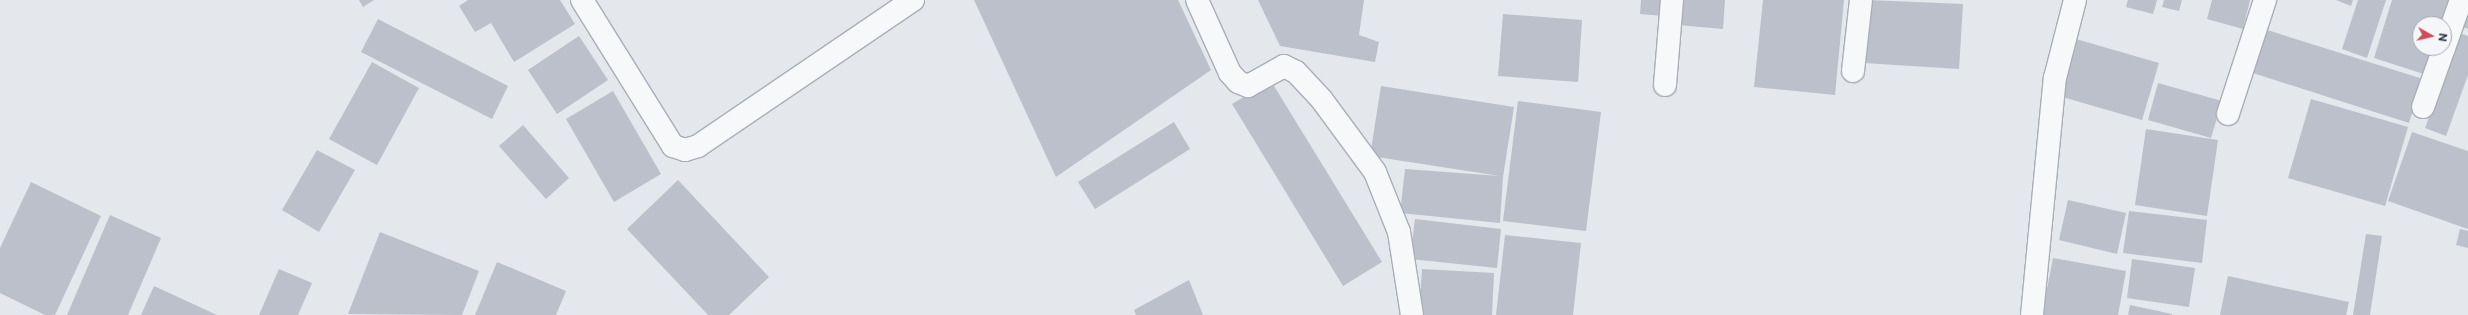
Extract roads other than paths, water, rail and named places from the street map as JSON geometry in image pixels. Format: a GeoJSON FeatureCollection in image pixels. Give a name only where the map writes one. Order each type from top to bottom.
{"type":"FeatureCollection","features":[{"type":"Feature","properties":{"kind":"street"},"geometry":{"type":"LineString","coordinates":[[582,0],[673,146],[685,150],[698,146],[913,0]]}},
{"type":"Feature","properties":{"kind":"street"},"geometry":{"type":"LineString","coordinates":[[1197,0],[1230,73],[1238,82],[1248,86],[1284,66],[1296,72],[1322,100],[1375,172],[1399,232],[1412,315]]}},
{"type":"Feature","properties":{"kind":"street"},"geometry":{"type":"LineString","coordinates":[[1665,85],[1672,0]]}},
{"type":"Feature","properties":{"kind":"street"},"geometry":{"type":"LineString","coordinates":[[1853,70],[1861,0]]}},
{"type":"Feature","properties":{"kind":"street"},"geometry":{"type":"LineString","coordinates":[[2032,315],[2055,78],[2075,0]]}},
{"type":"Feature","properties":{"kind":"street"},"geometry":{"type":"LineString","coordinates":[[2228,114],[2265,0]]}},
{"type":"Feature","properties":{"kind":"street"},"geometry":{"type":"LineString","coordinates":[[2452,25],[2461,0]]}},
{"type":"Feature","properties":{"kind":"street"},"geometry":{"type":"LineString","coordinates":[[2423,107],[2441,56]]}}]}
